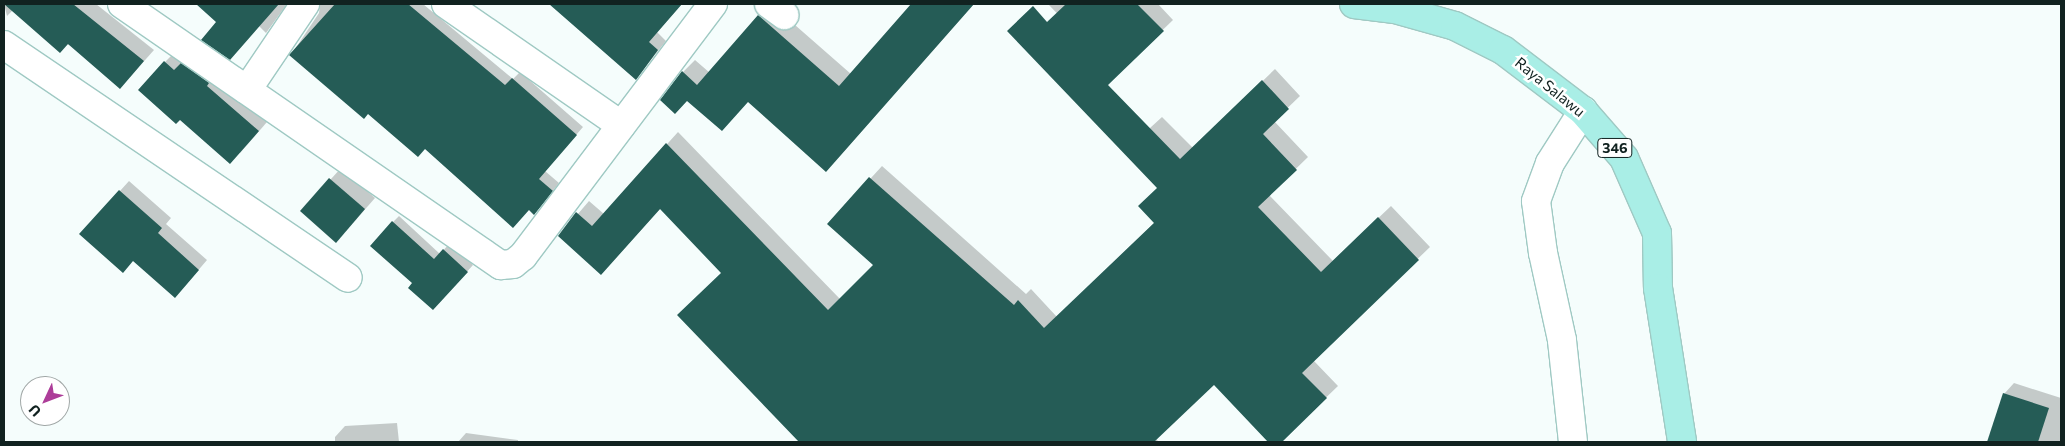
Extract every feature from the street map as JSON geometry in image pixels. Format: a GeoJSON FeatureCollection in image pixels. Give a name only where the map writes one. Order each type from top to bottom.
{"type":"FeatureCollection","features":[{"type":"Feature","properties":{"kind":"main road","name":"Raya Salawu"},"geometry":{"type":"LineString","coordinates":[[1354,4],[1395,9],[1455,26],[1503,50],[1583,111],[1624,158],[1657,233],[1658,288],[1682,442]]}},
{"type":"Feature","properties":{"kind":"street"},"geometry":{"type":"LineString","coordinates":[[122,4],[501,265],[513,264],[523,256],[713,4]]}},
{"type":"Feature","properties":{"kind":"street"},"geometry":{"type":"LineString","coordinates":[[246,90],[305,4]]}},
{"type":"Feature","properties":{"kind":"street"},"geometry":{"type":"LineString","coordinates":[[446,4],[621,125]]}},
{"type":"Feature","properties":{"kind":"street"},"geometry":{"type":"LineString","coordinates":[[4,45],[348,278]]}},
{"type":"Feature","properties":{"kind":"street"},"geometry":{"type":"LineString","coordinates":[[1573,442],[1562,340],[1543,253],[1536,201],[1550,163],[1583,111]]}},
{"type":"Feature","properties":{"kind":"building"},"geometry":{"type":"Polygon","coordinates":[[[4,4],[73,4],[144,61],[120,89],[68,44],[60,53],[4,4]]]}},
{"type":"Feature","properties":{"kind":"building"},"geometry":{"type":"Polygon","coordinates":[[[196,4],[279,4],[230,60],[201,40],[216,22],[196,4]]]}},
{"type":"Feature","properties":{"kind":"building"},"geometry":{"type":"Polygon","coordinates":[[[335,4],[408,4],[505,85],[512,78],[577,135],[539,179],[553,191],[534,215],[529,210],[513,228],[425,149],[418,157],[368,114],[364,119],[289,55],[335,4]]]}},
{"type":"Feature","properties":{"kind":"building"},"geometry":{"type":"Polygon","coordinates":[[[549,4],[682,4],[649,42],[658,50],[636,80],[549,4]]]}},
{"type":"Feature","properties":{"kind":"building"},"geometry":{"type":"Polygon","coordinates":[[[911,4],[974,4],[826,172],[748,102],[722,131],[687,101],[675,114],[660,100],[682,71],[697,85],[758,15],[839,86],[911,4]]]}},
{"type":"Feature","properties":{"kind":"building"},"geometry":{"type":"Polygon","coordinates":[[[1066,4],[1137,4],[1164,31],[1108,85],[1180,159],[1262,80],[1289,109],[1263,134],[1297,170],[1258,207],[1321,272],[1378,217],[1419,260],[1302,373],[1327,398],[1282,442],[1268,442],[1214,385],[1154,442],[799,442],[677,315],[721,273],[660,209],[601,275],[558,236],[576,212],[592,226],[666,143],[828,310],[873,265],[827,224],[869,177],[1014,305],[1018,300],[1044,328],[1154,223],[1138,206],[1157,188],[1007,31],[1033,6],[1047,22],[1066,4]]]}},
{"type":"Feature","properties":{"kind":"building"},"geometry":{"type":"Polygon","coordinates":[[[164,61],[174,70],[181,63],[209,83],[207,86],[259,131],[230,164],[180,120],[176,124],[138,90],[164,61]]]}},
{"type":"Feature","properties":{"kind":"building"},"geometry":{"type":"Polygon","coordinates":[[[329,178],[365,209],[336,243],[300,211],[329,178]]]}},
{"type":"Feature","properties":{"kind":"building"},"geometry":{"type":"Polygon","coordinates":[[[119,190],[162,228],[158,233],[199,270],[175,298],[133,261],[123,273],[79,234],[119,190]]]}},
{"type":"Feature","properties":{"kind":"building"},"geometry":{"type":"Polygon","coordinates":[[[392,221],[434,259],[443,249],[468,272],[433,310],[408,288],[412,283],[370,246],[392,221]]]}},
{"type":"Feature","properties":{"kind":"building"},"geometry":{"type":"Polygon","coordinates":[[[2003,393],[2049,408],[2038,442],[1987,442],[2003,393]]]}}]}
